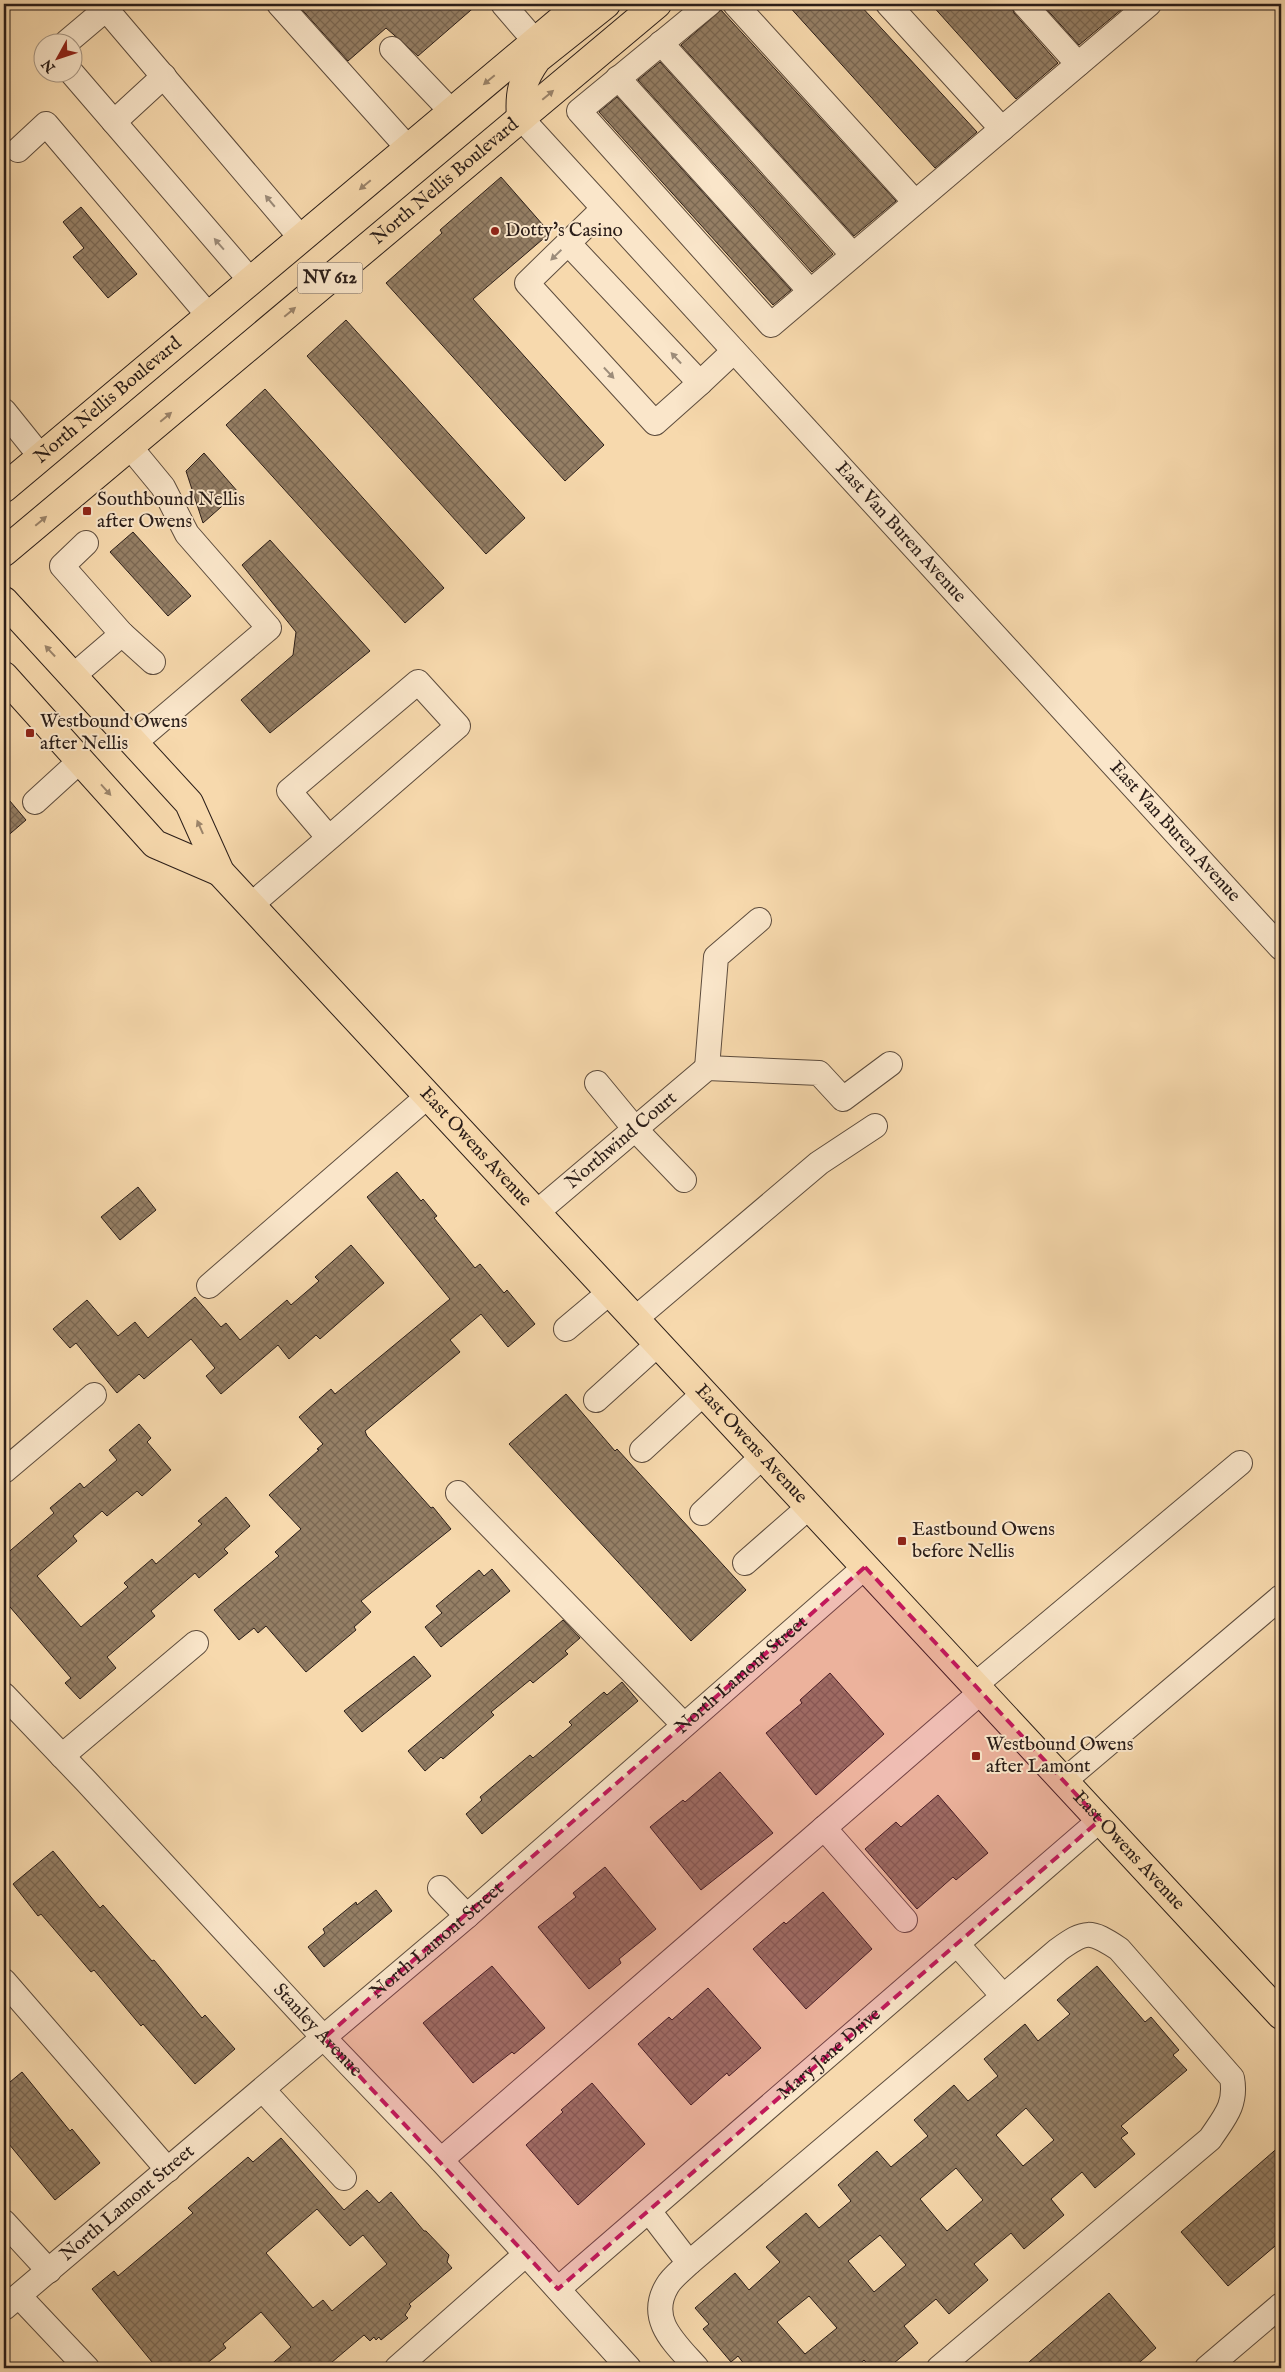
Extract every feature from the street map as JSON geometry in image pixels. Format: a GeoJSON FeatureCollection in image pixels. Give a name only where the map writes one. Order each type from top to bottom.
{"type":"FeatureCollection","features":[{"type":"Feature","properties":{"kind":"main road","name":"North Nellis Boulevard"},"geometry":{"type":"LineString","coordinates":[[4,488],[580,4]]}},
{"type":"Feature","properties":{"kind":"main road"},"geometry":{"type":"LineString","coordinates":[[521,118],[520,90],[529,70],[537,59],[606,4]]}},
{"type":"Feature","properties":{"kind":"main road","name":"North Nellis Boulevard"},"geometry":{"type":"LineString","coordinates":[[4,552],[657,4]]}},
{"type":"Feature","properties":{"kind":"main road","name":"East Owens Avenue"},"geometry":{"type":"LineString","coordinates":[[4,601],[189,803],[220,872],[1281,2016]]}},
{"type":"Feature","properties":{"kind":"main road","name":"East Owens Avenue"},"geometry":{"type":"LineString","coordinates":[[4,676],[155,844],[220,872]]}},
{"type":"Feature","properties":{"kind":"street"},"geometry":{"type":"LineString","coordinates":[[279,4],[408,148]]}},
{"type":"Feature","properties":{"kind":"street"},"geometry":{"type":"LineString","coordinates":[[504,4],[535,41]]}},
{"type":"Feature","properties":{"kind":"street"},"geometry":{"type":"LineString","coordinates":[[709,4],[578,110],[771,325],[1148,4]]}},
{"type":"Feature","properties":{"kind":"street"},"geometry":{"type":"LineString","coordinates":[[735,4],[915,202]]}},
{"type":"Feature","properties":{"kind":"street"},"geometry":{"type":"LineString","coordinates":[[888,4],[1002,129]]}},
{"type":"Feature","properties":{"kind":"street"},"geometry":{"type":"LineString","coordinates":[[1024,4],[1078,64]]}},
{"type":"Feature","properties":{"kind":"street"},"geometry":{"type":"LineString","coordinates":[[79,32],[106,9],[301,238]]}},
{"type":"Feature","properties":{"kind":"street"},"geometry":{"type":"LineString","coordinates":[[661,43],[854,255]]}},
{"type":"Feature","properties":{"kind":"street"},"geometry":{"type":"LineString","coordinates":[[392,49],[452,112]]}},
{"type":"Feature","properties":{"kind":"street"},"geometry":{"type":"LineString","coordinates":[[114,122],[164,76]]}},
{"type":"Feature","properties":{"kind":"street"},"geometry":{"type":"LineString","coordinates":[[618,78],[810,291]]}},
{"type":"Feature","properties":{"kind":"street"},"geometry":{"type":"LineString","coordinates":[[80,82],[251,281]]}},
{"type":"Feature","properties":{"kind":"street","name":"East Van Buren Avenue"},"geometry":{"type":"LineString","coordinates":[[521,118],[1281,948]]}},
{"type":"Feature","properties":{"kind":"street"},"geometry":{"type":"LineString","coordinates":[[18,150],[46,124],[209,316]]}},
{"type":"Feature","properties":{"kind":"street"},"geometry":{"type":"LineString","coordinates":[[604,209],[527,283],[655,423],[734,351]]}},
{"type":"Feature","properties":{"kind":"street"},"geometry":{"type":"LineString","coordinates":[[568,243],[700,383]]}},
{"type":"Feature","properties":{"kind":"street"},"geometry":{"type":"LineString","coordinates":[[7,421],[41,457]]}},
{"type":"Feature","properties":{"kind":"street"},"geometry":{"type":"LineString","coordinates":[[130,447],[163,486],[187,534],[269,628],[134,743]]}},
{"type":"Feature","properties":{"kind":"street"},"geometry":{"type":"LineString","coordinates":[[86,543],[62,566],[122,634],[153,662]]}},
{"type":"Feature","properties":{"kind":"street"},"geometry":{"type":"LineString","coordinates":[[73,676],[122,634]]}},
{"type":"Feature","properties":{"kind":"street"},"geometry":{"type":"LineString","coordinates":[[251,905],[329,838],[458,726],[418,682],[289,791],[329,838]]}},
{"type":"Feature","properties":{"kind":"street"},"geometry":{"type":"LineString","coordinates":[[35,802],[80,761]]}},
{"type":"Feature","properties":{"kind":"street"},"geometry":{"type":"LineString","coordinates":[[760,920],[716,957],[707,1068],[819,1073],[843,1099],[890,1064]]}},
{"type":"Feature","properties":{"kind":"street","name":"Northwind Court"},"geometry":{"type":"LineString","coordinates":[[536,1213],[707,1068]]}},
{"type":"Feature","properties":{"kind":"street"},"geometry":{"type":"LineString","coordinates":[[598,1083],[635,1129],[684,1180]]}},
{"type":"Feature","properties":{"kind":"street"},"geometry":{"type":"LineString","coordinates":[[209,1286],[428,1096]]}},
{"type":"Feature","properties":{"kind":"street"},"geometry":{"type":"LineString","coordinates":[[635,1319],[819,1163],[875,1126]]}},
{"type":"Feature","properties":{"kind":"street"},"geometry":{"type":"LineString","coordinates":[[566,1329],[610,1292]]}},
{"type":"Feature","properties":{"kind":"street"},"geometry":{"type":"LineString","coordinates":[[596,1400],[658,1344]]}},
{"type":"Feature","properties":{"kind":"street"},"geometry":{"type":"LineString","coordinates":[[642,1450],[704,1393]]}},
{"type":"Feature","properties":{"kind":"street"},"geometry":{"type":"LineString","coordinates":[[4,1472],[94,1395]]}},
{"type":"Feature","properties":{"kind":"street"},"geometry":{"type":"LineString","coordinates":[[702,1513],[763,1456]]}},
{"type":"Feature","properties":{"kind":"street"},"geometry":{"type":"LineString","coordinates":[[441,2160],[824,1828],[978,1689],[1240,1463]]}},
{"type":"Feature","properties":{"kind":"street"},"geometry":{"type":"LineString","coordinates":[[458,1493],[684,1725]]}},
{"type":"Feature","properties":{"kind":"street"},"geometry":{"type":"LineString","coordinates":[[745,1563],[810,1507]]}},
{"type":"Feature","properties":{"kind":"street","name":"North Lamont Street"},"geometry":{"type":"LineString","coordinates":[[12,2302],[467,1916],[865,1567]]}},
{"type":"Feature","properties":{"kind":"street"},"geometry":{"type":"LineString","coordinates":[[1064,1781],[1281,1596]]}},
{"type":"Feature","properties":{"kind":"street"},"geometry":{"type":"LineString","coordinates":[[62,1756],[196,1643]]}},
{"type":"Feature","properties":{"kind":"street","name":"Stanley Avenue"},"geometry":{"type":"LineString","coordinates":[[4,1695],[324,2038],[441,2160],[629,2368]]}},
{"type":"Feature","properties":{"kind":"street","name":"Mary Jane Drive"},"geometry":{"type":"LineString","coordinates":[[558,2289],[1100,1820]]}},
{"type":"Feature","properties":{"kind":"street"},"geometry":{"type":"LineString","coordinates":[[824,1828],[905,1920]]}},
{"type":"Feature","properties":{"kind":"street"},"geometry":{"type":"LineString","coordinates":[[440,1888],[467,1916]]}},
{"type":"Feature","properties":{"kind":"street"},"geometry":{"type":"LineString","coordinates":[[697,2368],[667,2334],[658,2310],[668,2285],[689,2263],[1058,1950],[1079,1935],[1099,1936],[1119,1949],[1232,2078],[1235,2092],[1231,2108],[1210,2139],[939,2368]]}},
{"type":"Feature","properties":{"kind":"street"},"geometry":{"type":"LineString","coordinates":[[957,1944],[1003,1996]]}},
{"type":"Feature","properties":{"kind":"street"},"geometry":{"type":"LineString","coordinates":[[4,1981],[168,2170]]}},
{"type":"Feature","properties":{"kind":"street"},"geometry":{"type":"LineString","coordinates":[[263,2090],[344,2178]]}},
{"type":"Feature","properties":{"kind":"street"},"geometry":{"type":"LineString","coordinates":[[649,2211],[689,2263]]}},
{"type":"Feature","properties":{"kind":"street"},"geometry":{"type":"LineString","coordinates":[[4,2222],[49,2271]]}},
{"type":"Feature","properties":{"kind":"street"},"geometry":{"type":"LineString","coordinates":[[397,2368],[526,2254]]}},
{"type":"Feature","properties":{"kind":"street"},"geometry":{"type":"LineString","coordinates":[[12,2302],[87,2368]]}},
{"type":"Feature","properties":{"kind":"street"},"geometry":{"type":"LineString","coordinates":[[1207,2368],[1281,2305]]}},
{"type":"Feature","properties":{"kind":"highlighted area"},"geometry":{"type":"Polygon","coordinates":[[[865,1567],[1100,1820],[558,2289],[324,2038],[865,1567]]]}},
{"type":"Feature","properties":{"kind":"building"},"geometry":{"type":"Polygon","coordinates":[[[297,4],[478,4],[418,56],[386,28],[348,61],[297,4]]]}},
{"type":"Feature","properties":{"kind":"building"},"geometry":{"type":"Polygon","coordinates":[[[787,4],[859,4],[977,132],[935,168],[787,4]]]}},
{"type":"Feature","properties":{"kind":"building"},"geometry":{"type":"Polygon","coordinates":[[[931,4],[1011,4],[1014,13],[1058,63],[1016,99],[931,4]]]}},
{"type":"Feature","properties":{"kind":"building"},"geometry":{"type":"Polygon","coordinates":[[[1042,4],[1128,4],[1079,45],[1042,4]]]}},
{"type":"Feature","properties":{"kind":"building"},"geometry":{"type":"Polygon","coordinates":[[[721,10],[896,201],[854,236],[681,45],[721,10]]]}},
{"type":"Feature","properties":{"kind":"building"},"geometry":{"type":"Polygon","coordinates":[[[660,62],[833,254],[812,272],[638,80],[660,62]]]}},
{"type":"Feature","properties":{"kind":"building"},"geometry":{"type":"Polygon","coordinates":[[[617,97],[791,290],[773,305],[599,112],[617,97]]]}},
{"type":"Feature","properties":{"kind":"building"},"geometry":{"type":"Polygon","coordinates":[[[501,177],[550,233],[473,299],[604,445],[565,481],[386,283],[442,233],[440,230],[501,177]]]}},
{"type":"Feature","properties":{"kind":"building"},"geometry":{"type":"Polygon","coordinates":[[[81,207],[137,274],[108,298],[73,257],[84,248],[63,222],[81,207]]]}},
{"type":"Feature","properties":{"kind":"building"},"geometry":{"type":"Polygon","coordinates":[[[346,320],[525,518],[486,554],[307,356],[346,320]]]}},
{"type":"Feature","properties":{"kind":"building"},"geometry":{"type":"Polygon","coordinates":[[[265,389],[444,588],[405,623],[226,425],[265,389]]]}},
{"type":"Feature","properties":{"kind":"building"},"geometry":{"type":"Polygon","coordinates":[[[204,453],[238,492],[203,523],[186,471],[204,453]]]}},
{"type":"Feature","properties":{"kind":"building"},"geometry":{"type":"Polygon","coordinates":[[[133,532],[191,596],[168,616],[110,552],[133,532]]]}},
{"type":"Feature","properties":{"kind":"building"},"geometry":{"type":"Polygon","coordinates":[[[270,540],[370,651],[270,733],[241,700],[293,655],[296,632],[242,565],[270,540]]]}},
{"type":"Feature","properties":{"kind":"building"},"geometry":{"type":"Polygon","coordinates":[[[4,794],[26,820],[4,839],[4,794]]]}},
{"type":"Feature","properties":{"kind":"building"},"geometry":{"type":"Polygon","coordinates":[[[397,1172],[421,1201],[423,1199],[437,1216],[434,1218],[475,1268],[480,1264],[504,1293],[507,1290],[535,1324],[508,1347],[481,1314],[450,1340],[460,1352],[365,1431],[367,1436],[451,1529],[361,1601],[371,1612],[354,1627],[356,1630],[306,1672],[266,1626],[258,1633],[254,1628],[239,1640],[214,1610],[279,1556],[275,1552],[301,1529],[269,1495],[319,1450],[317,1449],[323,1444],[299,1417],[331,1389],[335,1394],[450,1299],[367,1197],[397,1172]]]}},
{"type":"Feature","properties":{"kind":"building"},"geometry":{"type":"Polygon","coordinates":[[[138,1187],[156,1210],[120,1240],[101,1217],[138,1187]]]}},
{"type":"Feature","properties":{"kind":"building"},"geometry":{"type":"Polygon","coordinates":[[[351,1245],[384,1283],[320,1339],[316,1335],[289,1359],[278,1345],[221,1394],[206,1376],[215,1368],[191,1339],[144,1379],[139,1374],[117,1393],[76,1343],[70,1348],[53,1329],[87,1300],[118,1336],[135,1322],[148,1338],[195,1297],[221,1327],[226,1323],[240,1340],[287,1300],[291,1305],[319,1281],[315,1277],[351,1245]]]}},
{"type":"Feature","properties":{"kind":"building"},"geometry":{"type":"Polygon","coordinates":[[[566,1394],[615,1451],[617,1449],[746,1590],[691,1641],[509,1444],[566,1394]]]}},
{"type":"Feature","properties":{"kind":"building"},"geometry":{"type":"Polygon","coordinates":[[[139,1424],[151,1438],[147,1442],[171,1470],[142,1496],[137,1491],[107,1516],[102,1511],[73,1536],[77,1541],[37,1576],[81,1627],[128,1587],[124,1583],[152,1559],[156,1564],[202,1524],[198,1521],[226,1497],[250,1526],[224,1549],[228,1553],[199,1578],[195,1573],[151,1611],[155,1616],[107,1657],[116,1668],[80,1699],[65,1683],[71,1678],[4,1600],[4,1556],[54,1513],[50,1508],[80,1483],[84,1488],[117,1460],[109,1450],[139,1424]]]}},
{"type":"Feature","properties":{"kind":"building"},"geometry":{"type":"Polygon","coordinates":[[[492,1569],[510,1591],[441,1647],[425,1627],[442,1613],[436,1606],[479,1570],[484,1576],[492,1569]]]}},
{"type":"Feature","properties":{"kind":"building"},"geometry":{"type":"Polygon","coordinates":[[[563,1620],[580,1638],[565,1651],[568,1654],[533,1683],[530,1680],[491,1712],[494,1715],[443,1759],[441,1757],[425,1771],[408,1751],[563,1620]]]}},
{"type":"Feature","properties":{"kind":"building"},"geometry":{"type":"Polygon","coordinates":[[[414,1656],[431,1676],[362,1732],[344,1711],[414,1656]]]}},
{"type":"Feature","properties":{"kind":"building"},"geometry":{"type":"Polygon","coordinates":[[[830,1673],[884,1734],[816,1795],[766,1733],[802,1703],[800,1700],[830,1673]]]}},
{"type":"Feature","properties":{"kind":"building"},"geometry":{"type":"Polygon","coordinates":[[[622,1682],[638,1701],[482,1834],[466,1814],[482,1800],[480,1797],[530,1755],[533,1758],[572,1725],[569,1722],[604,1692],[607,1695],[622,1682]]]}},
{"type":"Feature","properties":{"kind":"building"},"geometry":{"type":"Polygon","coordinates":[[[720,1772],[773,1833],[701,1890],[650,1827],[683,1800],[685,1802],[720,1772]]]}},
{"type":"Feature","properties":{"kind":"building"},"geometry":{"type":"Polygon","coordinates":[[[938,1795],[988,1853],[956,1880],[953,1877],[917,1909],[865,1849],[896,1822],[901,1827],[938,1795]]]}},
{"type":"Feature","properties":{"kind":"building"},"geometry":{"type":"Polygon","coordinates":[[[53,1851],[100,1908],[103,1905],[152,1961],[154,1960],[202,2018],[205,2015],[235,2049],[195,2084],[143,2024],[141,2026],[94,1970],[91,1972],[41,1914],[38,1916],[13,1884],[53,1851]]]}},
{"type":"Feature","properties":{"kind":"building"},"geometry":{"type":"Polygon","coordinates":[[[605,1867],[656,1929],[619,1959],[621,1963],[589,1989],[538,1927],[576,1897],[573,1893],[605,1867]]]}},
{"type":"Feature","properties":{"kind":"building"},"geometry":{"type":"Polygon","coordinates":[[[376,1890],[392,1911],[324,1967],[308,1947],[325,1933],[323,1929],[356,1902],[357,1905],[376,1890]]]}},
{"type":"Feature","properties":{"kind":"building"},"geometry":{"type":"Polygon","coordinates":[[[823,1892],[872,1949],[806,2009],[753,1949],[823,1892]]]}},
{"type":"Feature","properties":{"kind":"building"},"geometry":{"type":"Polygon","coordinates":[[[492,1966],[545,2028],[514,2054],[512,2052],[473,2083],[423,2023],[492,1966]]]}},
{"type":"Feature","properties":{"kind":"building"},"geometry":{"type":"Polygon","coordinates":[[[1097,1966],[1145,2022],[1151,2017],[1179,2050],[1173,2055],[1187,2070],[1121,2126],[1128,2133],[1121,2138],[1135,2154],[1095,2188],[1082,2172],[1051,2199],[1064,2215],[1024,2249],[1011,2233],[974,2264],[988,2280],[949,2314],[936,2299],[904,2326],[918,2343],[888,2368],[871,2368],[864,2360],[855,2368],[747,2368],[738,2356],[731,2362],[703,2329],[709,2324],[695,2308],[735,2273],[749,2290],[780,2262],[766,2247],[806,2213],[819,2228],[851,2201],[838,2185],[877,2151],[891,2167],[921,2142],[928,2136],[914,2120],[954,2085],[968,2101],[998,2076],[984,2059],[1025,2024],[1038,2041],[1070,2014],[1057,2000],[1097,1966]],[[1026,2108],[996,2135],[1023,2166],[1054,2140],[1026,2108]],[[956,2168],[920,2199],[947,2231],[983,2200],[956,2168]],[[880,2235],[848,2261],[874,2292],[906,2265],[880,2235]],[[809,2296],[777,2322],[805,2354],[837,2328],[809,2296]]]}},
{"type":"Feature","properties":{"kind":"building"},"geometry":{"type":"Polygon","coordinates":[[[708,1988],[761,2048],[729,2076],[727,2073],[691,2105],[638,2044],[669,2017],[672,2020],[708,1988]]]}},
{"type":"Feature","properties":{"kind":"building"},"geometry":{"type":"Polygon","coordinates":[[[22,2072],[70,2131],[72,2129],[100,2163],[55,2200],[4,2138],[4,2087],[22,2072]]]}},
{"type":"Feature","properties":{"kind":"building"},"geometry":{"type":"Polygon","coordinates":[[[592,2083],[645,2144],[578,2205],[526,2145],[563,2112],[561,2110],[592,2083]]]}},
{"type":"Feature","properties":{"kind":"building"},"geometry":{"type":"Polygon","coordinates":[[[281,2138],[344,2210],[367,2190],[379,2203],[391,2192],[424,2231],[449,2255],[447,2262],[452,2268],[409,2304],[411,2306],[405,2315],[408,2318],[381,2340],[379,2337],[376,2340],[374,2337],[370,2341],[364,2335],[325,2368],[267,2368],[291,2347],[261,2312],[223,2344],[226,2348],[201,2368],[157,2368],[92,2289],[114,2271],[118,2276],[193,2213],[188,2208],[248,2157],[253,2162],[281,2138]],[[317,2209],[266,2253],[313,2308],[323,2300],[332,2311],[387,2264],[363,2235],[350,2246],[317,2209]]]}},
{"type":"Feature","properties":{"kind":"building"},"geometry":{"type":"Polygon","coordinates":[[[1281,2145],[1281,2241],[1228,2286],[1181,2232],[1281,2145]]]}},
{"type":"Feature","properties":{"kind":"building"},"geometry":{"type":"Polygon","coordinates":[[[1109,2293],[1156,2348],[1133,2368],[1022,2368],[1109,2293]]]}},
{"type":"Feature","properties":{"kind":"place","name":"Dotty's Casino"},"geometry":{"type":"Point","coordinates":[495,231]}},
{"type":"Feature","properties":{"kind":"place","name":"Southbound Nellis after Owens"},"geometry":{"type":"Point","coordinates":[87,511]}},
{"type":"Feature","properties":{"kind":"place","name":"Westbound Owens after Nellis"},"geometry":{"type":"Point","coordinates":[30,733]}},
{"type":"Feature","properties":{"kind":"place","name":"Eastbound Owens before Nellis"},"geometry":{"type":"Point","coordinates":[902,1541]}},
{"type":"Feature","properties":{"kind":"place","name":"Westbound Owens after Lamont"},"geometry":{"type":"Point","coordinates":[976,1756]}}]}
